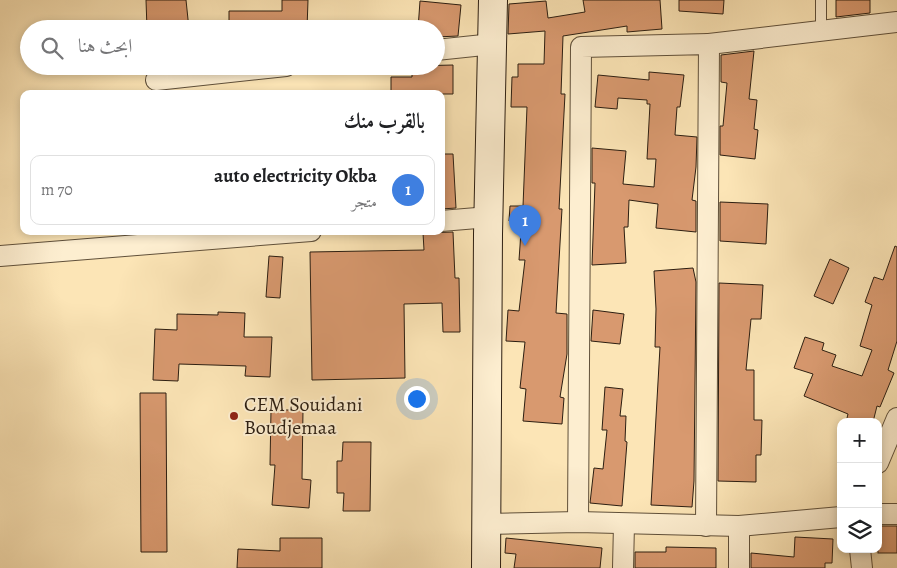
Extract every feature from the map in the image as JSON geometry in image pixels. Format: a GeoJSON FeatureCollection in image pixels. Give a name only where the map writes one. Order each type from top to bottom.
{"type":"FeatureCollection","features":[{"type":"Feature","properties":{"kind":"main road"},"geometry":{"type":"LineString","coordinates":[[486,568],[489,217],[494,0]]}},
{"type":"Feature","properties":{"kind":"street"},"geometry":{"type":"LineString","coordinates":[[578,522],[581,47],[709,44],[897,22]]}},
{"type":"Feature","properties":{"kind":"street"},"geometry":{"type":"LineString","coordinates":[[445,49],[493,44]]}},
{"type":"Feature","properties":{"kind":"street"},"geometry":{"type":"LineString","coordinates":[[706,526],[709,44]]}},
{"type":"Feature","properties":{"kind":"street"},"geometry":{"type":"LineString","coordinates":[[156,80],[202,75]]}},
{"type":"Feature","properties":{"kind":"street"},"geometry":{"type":"LineString","coordinates":[[445,221],[489,217]]}},
{"type":"Feature","properties":{"kind":"street"},"geometry":{"type":"LineString","coordinates":[[0,256],[260,235]]}},
{"type":"Feature","properties":{"kind":"street"},"geometry":{"type":"LineString","coordinates":[[882,454],[897,418]]}},
{"type":"Feature","properties":{"kind":"street"},"geometry":{"type":"LineString","coordinates":[[882,514],[897,514]]}},
{"type":"Feature","properties":{"kind":"street"},"geometry":{"type":"LineString","coordinates":[[486,524],[578,522],[740,526],[837,517]]}},
{"type":"Feature","properties":{"kind":"street"},"geometry":{"type":"LineString","coordinates":[[623,568],[624,524]]}},
{"type":"Feature","properties":{"kind":"street"},"geometry":{"type":"LineString","coordinates":[[739,568],[740,526]]}},
{"type":"Feature","properties":{"kind":"street"},"geometry":{"type":"LineString","coordinates":[[860,553],[862,568]]}},
{"type":"Feature","properties":{"kind":"lane"},"geometry":{"type":"LineString","coordinates":[[821,0],[821,30]]}},
{"type":"Feature","properties":{"kind":"building"},"geometry":{"type":"Polygon","coordinates":[[[146,0],[186,0],[188,20],[147,20],[146,0]]]}},
{"type":"Feature","properties":{"kind":"building"},"geometry":{"type":"Polygon","coordinates":[[[282,0],[308,0],[307,20],[229,20],[229,11],[282,11],[282,0]]]}},
{"type":"Feature","properties":{"kind":"building"},"geometry":{"type":"Polygon","coordinates":[[[583,0],[660,0],[662,29],[627,32],[627,26],[563,36],[561,94],[565,94],[559,209],[562,209],[556,313],[567,314],[567,354],[560,397],[564,398],[562,424],[523,421],[526,389],[520,388],[525,342],[506,341],[508,310],[519,311],[525,260],[519,260],[521,232],[518,231],[518,222],[509,221],[510,206],[523,206],[527,107],[511,107],[512,77],[518,77],[518,64],[544,64],[545,31],[508,34],[509,4],[546,1],[548,18],[585,12],[583,0]]]}},
{"type":"Feature","properties":{"kind":"building"},"geometry":{"type":"Polygon","coordinates":[[[679,0],[724,0],[723,14],[679,11],[679,0]]]}},
{"type":"Feature","properties":{"kind":"building"},"geometry":{"type":"Polygon","coordinates":[[[836,0],[870,0],[870,13],[836,17],[836,0]]]}},
{"type":"Feature","properties":{"kind":"building"},"geometry":{"type":"Polygon","coordinates":[[[420,1],[461,5],[458,36],[445,37],[445,20],[419,20],[420,1]]]}},
{"type":"Feature","properties":{"kind":"building"},"geometry":{"type":"Polygon","coordinates":[[[754,51],[749,99],[757,100],[754,129],[758,130],[755,159],[720,155],[720,126],[723,126],[727,83],[721,82],[721,55],[754,51]]]}},
{"type":"Feature","properties":{"kind":"building"},"geometry":{"type":"Polygon","coordinates":[[[445,65],[453,65],[453,94],[445,94],[445,90],[391,90],[391,77],[445,75],[445,65]]]}},
{"type":"Feature","properties":{"kind":"building"},"geometry":{"type":"Polygon","coordinates":[[[649,72],[684,75],[680,107],[677,107],[675,135],[697,137],[692,200],[696,201],[696,232],[656,228],[658,204],[629,200],[628,227],[624,227],[626,263],[592,265],[595,183],[592,183],[592,148],[626,151],[623,184],[654,187],[656,159],[647,159],[650,104],[647,104],[647,100],[618,98],[617,109],[595,107],[598,75],[649,80],[649,72]]]}},
{"type":"Feature","properties":{"kind":"building"},"geometry":{"type":"Polygon","coordinates":[[[445,154],[453,154],[456,208],[445,209],[445,154]]]}},
{"type":"Feature","properties":{"kind":"building"},"geometry":{"type":"Polygon","coordinates":[[[720,202],[768,204],[766,244],[720,241],[720,202]]]}},
{"type":"Feature","properties":{"kind":"building"},"geometry":{"type":"Polygon","coordinates":[[[445,232],[453,232],[455,278],[459,278],[460,332],[443,332],[442,303],[404,304],[405,378],[312,380],[310,252],[424,250],[423,235],[445,235],[445,232]]]}},
{"type":"Feature","properties":{"kind":"building"},"geometry":{"type":"Polygon","coordinates":[[[895,246],[897,247],[897,341],[888,370],[894,373],[880,407],[877,406],[874,418],[847,418],[848,414],[804,396],[813,374],[794,368],[805,337],[824,343],[822,350],[836,355],[832,366],[862,376],[872,350],[860,346],[872,305],[865,302],[874,277],[883,280],[895,246]]]}},
{"type":"Feature","properties":{"kind":"building"},"geometry":{"type":"Polygon","coordinates":[[[269,256],[283,257],[280,298],[266,297],[269,256]]]}},
{"type":"Feature","properties":{"kind":"building"},"geometry":{"type":"Polygon","coordinates":[[[830,259],[849,268],[833,304],[814,296],[830,259]]]}},
{"type":"Feature","properties":{"kind":"building"},"geometry":{"type":"Polygon","coordinates":[[[693,268],[696,282],[694,481],[692,507],[651,505],[660,347],[655,347],[654,271],[693,268]]]}},
{"type":"Feature","properties":{"kind":"building"},"geometry":{"type":"Polygon","coordinates":[[[719,283],[763,285],[761,319],[751,319],[746,370],[754,370],[754,420],[762,420],[761,455],[756,455],[756,482],[718,481],[719,283]]]}},
{"type":"Feature","properties":{"kind":"building"},"geometry":{"type":"Polygon","coordinates":[[[593,310],[624,314],[620,344],[591,341],[593,310]]]}},
{"type":"Feature","properties":{"kind":"building"},"geometry":{"type":"Polygon","coordinates":[[[218,312],[245,313],[244,337],[272,337],[270,377],[245,376],[246,366],[179,364],[178,381],[153,380],[155,329],[177,330],[177,314],[218,315],[218,312]]]}},
{"type":"Feature","properties":{"kind":"building"},"geometry":{"type":"Polygon","coordinates":[[[605,387],[623,389],[620,416],[626,416],[625,441],[627,442],[622,506],[590,503],[594,468],[603,469],[607,430],[602,430],[605,387]]]}},
{"type":"Feature","properties":{"kind":"building"},"geometry":{"type":"Polygon","coordinates":[[[140,393],[166,393],[167,552],[141,552],[140,393]]]}},
{"type":"Feature","properties":{"kind":"building"},"geometry":{"type":"Polygon","coordinates":[[[271,410],[303,410],[302,479],[311,480],[309,508],[272,505],[275,465],[270,465],[271,410]]]}},
{"type":"Feature","properties":{"kind":"building"},"geometry":{"type":"Polygon","coordinates":[[[343,442],[371,442],[370,511],[343,511],[344,493],[337,493],[337,461],[342,461],[343,442]]]}},
{"type":"Feature","properties":{"kind":"building"},"geometry":{"type":"Polygon","coordinates":[[[882,526],[897,526],[897,553],[882,553],[882,526]]]}},
{"type":"Feature","properties":{"kind":"building"},"geometry":{"type":"Polygon","coordinates":[[[795,537],[833,539],[832,563],[825,563],[825,568],[751,568],[751,553],[794,557],[795,537]]]}},
{"type":"Feature","properties":{"kind":"building"},"geometry":{"type":"Polygon","coordinates":[[[280,538],[322,538],[322,568],[237,568],[238,549],[280,551],[280,538]]]}},
{"type":"Feature","properties":{"kind":"building"},"geometry":{"type":"Polygon","coordinates":[[[506,538],[602,548],[600,568],[514,568],[516,554],[505,553],[506,538]]]}},
{"type":"Feature","properties":{"kind":"building"},"geometry":{"type":"Polygon","coordinates":[[[666,547],[716,548],[716,568],[635,568],[635,552],[666,552],[666,547]]]}},
{"type":"Feature","properties":{"kind":"place","name":"auto electricity Okba"},"geometry":{"type":"Point","coordinates":[525,246]}},
{"type":"Feature","properties":{"kind":"place","name":"CEM Souidani Boudjemaa"},"geometry":{"type":"Point","coordinates":[234,416]}}]}
